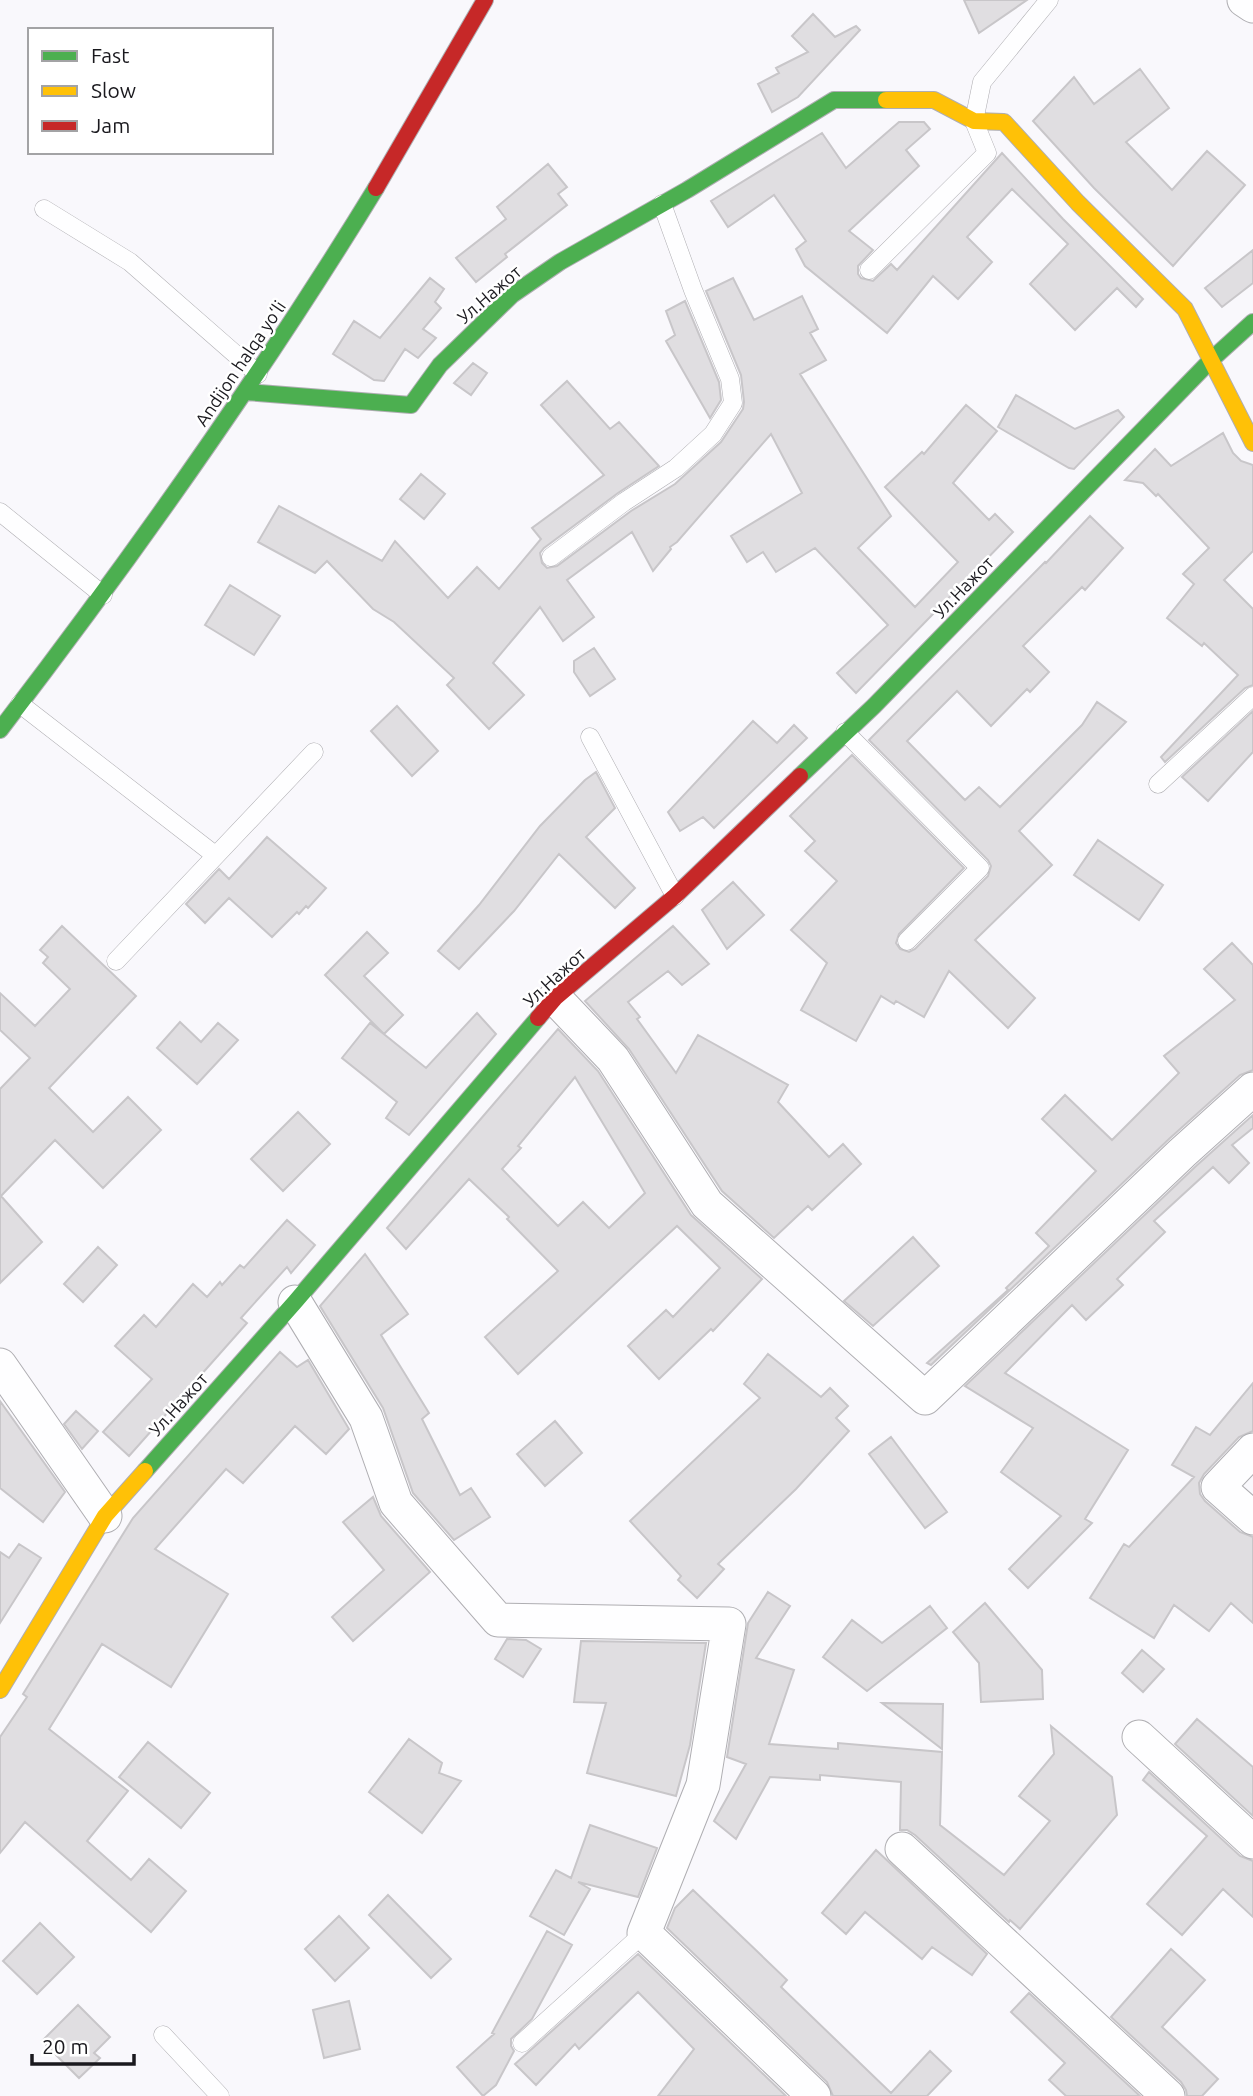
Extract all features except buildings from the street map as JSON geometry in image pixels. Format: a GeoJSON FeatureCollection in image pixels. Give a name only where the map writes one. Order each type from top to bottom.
{"type":"FeatureCollection","features":[{"type":"Feature","properties":{"kind":"main road","name":"Andijon halqa yo‘li"},"geometry":{"type":"LineString","coordinates":[[0,730],[103,595],[258,374],[375,190],[462,44],[485,0]]}},
{"type":"Feature","properties":{"kind":"main road","name":"Ул.Нажот"},"geometry":{"type":"LineString","coordinates":[[246,392],[411,405],[440,365],[512,295],[560,262],[834,100],[934,100],[974,121],[1004,122],[1078,203],[1185,309],[1211,359]]}},
{"type":"Feature","properties":{"kind":"main road","name":"Ул.Нажот"},"geometry":{"type":"LineString","coordinates":[[0,1690],[104,1516],[295,1302],[555,998],[676,896],[874,706],[1211,359],[1253,321]]}},
{"type":"Feature","properties":{"kind":"main road"},"geometry":{"type":"LineString","coordinates":[[1211,359],[1253,443]]}},
{"type":"Feature","properties":{"kind":"street"},"geometry":{"type":"LineString","coordinates":[[1244,0],[1253,6]]}},
{"type":"Feature","properties":{"kind":"street"},"geometry":{"type":"LineString","coordinates":[[555,998],[613,1059],[707,1204],[925,1398],[1182,1153],[1253,1089]]}},
{"type":"Feature","properties":{"kind":"street"},"geometry":{"type":"LineString","coordinates":[[295,1302],[366,1418],[396,1503],[498,1620],[729,1624],[704,1785],[644,1933],[814,2096]]}},
{"type":"Feature","properties":{"kind":"street"},"geometry":{"type":"LineString","coordinates":[[0,1366],[104,1516]]}},
{"type":"Feature","properties":{"kind":"street"},"geometry":{"type":"LineString","coordinates":[[1253,1450],[1218,1487],[1253,1518]]}},
{"type":"Feature","properties":{"kind":"street"},"geometry":{"type":"LineString","coordinates":[[1139,1737],[1253,1842]]}},
{"type":"Feature","properties":{"kind":"street"},"geometry":{"type":"LineString","coordinates":[[902,1849],[1168,2096]]}},
{"type":"Feature","properties":{"kind":"lane"},"geometry":{"type":"LineString","coordinates":[[869,270],[987,153],[974,121],[982,82],[1049,0]]}},
{"type":"Feature","properties":{"kind":"lane"},"geometry":{"type":"LineString","coordinates":[[551,557],[624,502],[676,468],[713,434],[733,403],[730,379],[693,290],[662,204]]}},
{"type":"Feature","properties":{"kind":"lane"},"geometry":{"type":"LineString","coordinates":[[44,209],[130,262],[258,374]]}},
{"type":"Feature","properties":{"kind":"lane"},"geometry":{"type":"LineString","coordinates":[[0,512],[103,595]]}},
{"type":"Feature","properties":{"kind":"lane"},"geometry":{"type":"LineString","coordinates":[[1158,784],[1253,696]]}},
{"type":"Feature","properties":{"kind":"lane"},"geometry":{"type":"LineString","coordinates":[[20,704],[215,855]]}},
{"type":"Feature","properties":{"kind":"lane"},"geometry":{"type":"LineString","coordinates":[[845,732],[980,868],[907,941]]}},
{"type":"Feature","properties":{"kind":"lane"},"geometry":{"type":"LineString","coordinates":[[590,737],[676,896]]}},
{"type":"Feature","properties":{"kind":"lane"},"geometry":{"type":"LineString","coordinates":[[116,961],[314,752]]}},
{"type":"Feature","properties":{"kind":"lane"},"geometry":{"type":"LineString","coordinates":[[522,2043],[644,1933]]}},
{"type":"Feature","properties":{"kind":"lane"},"geometry":{"type":"LineString","coordinates":[[163,2035],[219,2096]]}},
{"type":"Feature","properties":{"kind":"traffic: fast"},"geometry":{"type":"LineString","coordinates":[[246,392],[411,405],[440,365],[512,295],[560,262],[687,190],[834,100],[886,100]]}},
{"type":"Feature","properties":{"kind":"traffic: fast"},"geometry":{"type":"LineString","coordinates":[[0,730],[195,464],[288,327],[376,188]]}},
{"type":"Feature","properties":{"kind":"traffic: fast"},"geometry":{"type":"LineString","coordinates":[[800,776],[874,706],[1211,360],[1253,322]]}},
{"type":"Feature","properties":{"kind":"traffic: fast"},"geometry":{"type":"LineString","coordinates":[[145,1471],[295,1302],[538,1018]]}},
{"type":"Feature","properties":{"kind":"traffic: slow"},"geometry":{"type":"LineString","coordinates":[[886,100],[934,100],[974,121],[1004,122],[1078,203],[1185,309],[1253,443]]}},
{"type":"Feature","properties":{"kind":"traffic: slow"},"geometry":{"type":"LineString","coordinates":[[0,1690],[105,1516],[145,1471]]}},
{"type":"Feature","properties":{"kind":"traffic: jam"},"geometry":{"type":"LineString","coordinates":[[376,188],[485,0]]}},
{"type":"Feature","properties":{"kind":"traffic: jam"},"geometry":{"type":"LineString","coordinates":[[538,1018],[555,998],[675,896],[800,776]]}}]}
